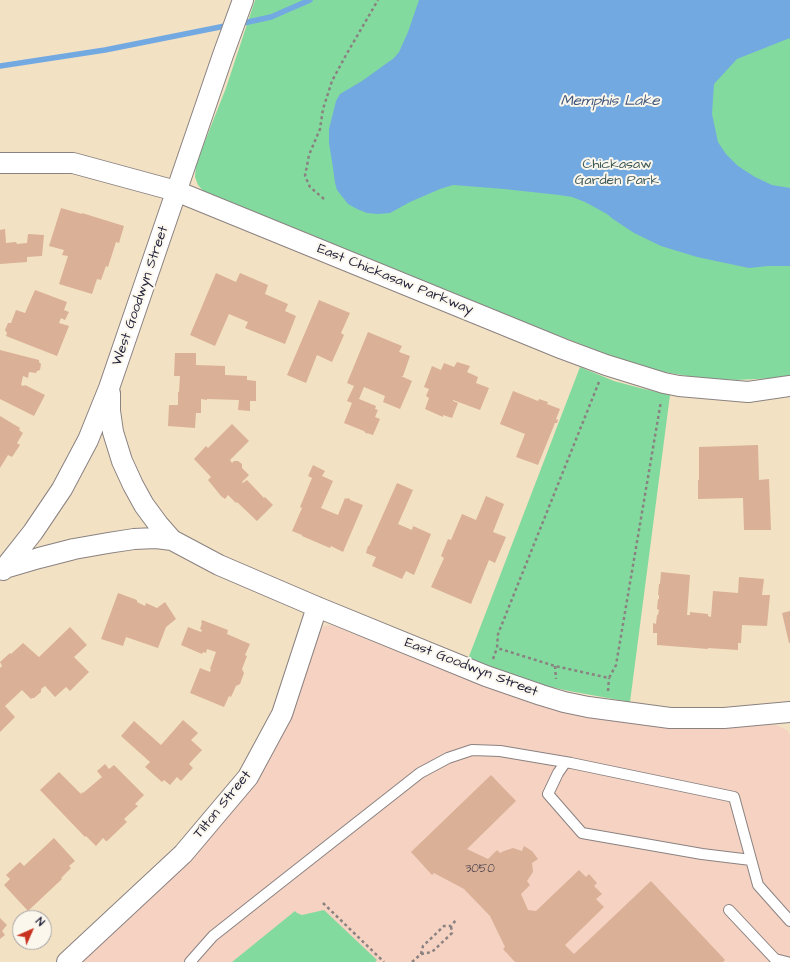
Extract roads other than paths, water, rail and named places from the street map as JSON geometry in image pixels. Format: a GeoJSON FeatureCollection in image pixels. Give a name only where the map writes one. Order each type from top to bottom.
{"type":"FeatureCollection","features":[{"type":"Feature","properties":{"kind":"street","name":"West Goodwyn Street"},"geometry":{"type":"LineString","coordinates":[[2,571],[33,532],[62,489],[88,440],[110,388],[176,191],[242,5]]}},
{"type":"Feature","properties":{"kind":"street","name":"East Chickasaw Parkway"},"geometry":{"type":"LineString","coordinates":[[0,163],[73,163],[176,191],[563,349],[664,383],[679,386],[748,392],[790,386]]}},
{"type":"Feature","properties":{"kind":"street","name":"East Goodwyn Street"},"geometry":{"type":"LineString","coordinates":[[110,388],[110,411],[113,432],[122,461],[144,505],[172,540]]}},
{"type":"Feature","properties":{"kind":"street","name":"East Goodwyn Street"},"geometry":{"type":"LineString","coordinates":[[2,571],[39,558],[74,549],[127,540],[156,538],[172,540],[219,564],[317,607],[486,676],[541,695],[588,707],[670,718],[724,718],[790,712]]}},
{"type":"Feature","properties":{"kind":"street","name":"Tilton Street"},"geometry":{"type":"LineString","coordinates":[[67,962],[183,854],[248,777],[282,714],[317,607]]}},
{"type":"Feature","properties":{"kind":"lane"},"geometry":{"type":"LineString","coordinates":[[190,962],[214,936],[275,886],[420,773],[448,758],[472,750],[500,751],[734,797],[758,885],[790,921]]}},
{"type":"Feature","properties":{"kind":"lane"},"geometry":{"type":"LineString","coordinates":[[565,763],[558,773],[548,794],[582,833],[702,854],[751,860]]}},
{"type":"Feature","properties":{"kind":"lane"},"geometry":{"type":"LineString","coordinates":[[729,910],[775,959],[787,962]]}},
{"type":"Feature","properties":{"kind":"water","name":"Memphis Lake"},"geometry":{"type":"Polygon","coordinates":[[[419,0],[790,0],[790,38],[737,59],[714,84],[712,114],[718,142],[726,154],[738,166],[755,177],[772,185],[790,188],[790,266],[749,268],[697,257],[661,246],[634,233],[607,214],[585,202],[572,197],[559,195],[453,185],[410,202],[390,213],[367,213],[348,204],[337,190],[329,143],[329,129],[336,101],[340,94],[362,81],[394,58],[399,52],[408,32],[419,0]]]}},
{"type":"Feature","properties":{"kind":"waterway"},"geometry":{"type":"LineString","coordinates":[[239,24],[271,17],[310,0]]}},
{"type":"Feature","properties":{"kind":"waterway"},"geometry":{"type":"LineString","coordinates":[[0,66],[105,50],[230,25]]}},
{"type":"Feature","properties":{"kind":"park label","name":"Chickasaw Garden Park"},"geometry":{"type":"Point","coordinates":[617,174]}}]}
